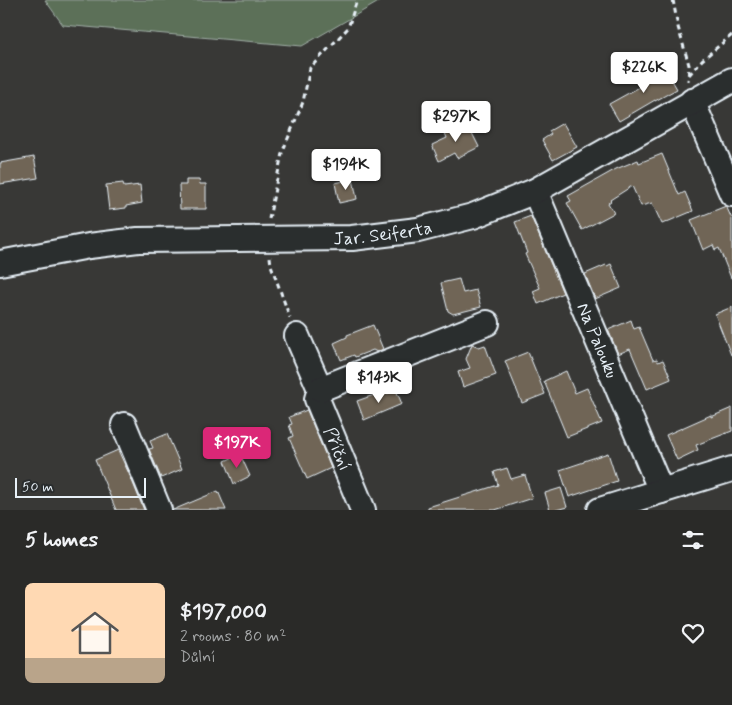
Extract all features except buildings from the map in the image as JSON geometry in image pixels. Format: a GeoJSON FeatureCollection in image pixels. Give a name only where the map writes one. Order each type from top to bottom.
{"type":"FeatureCollection","features":[{"type":"Feature","properties":{"kind":"street","name":"Jar. Seiferta"},"geometry":{"type":"LineString","coordinates":[[0,263],[90,246],[138,240],[352,238],[418,230],[473,216],[535,191],[732,80]]}},
{"type":"Feature","properties":{"kind":"street"},"geometry":{"type":"LineString","coordinates":[[690,103],[732,194]]}},
{"type":"Feature","properties":{"kind":"street","name":"Na Palouku"},"geometry":{"type":"LineString","coordinates":[[535,191],[661,491]]}},
{"type":"Feature","properties":{"kind":"street"},"geometry":{"type":"LineString","coordinates":[[320,389],[487,323]]}},
{"type":"Feature","properties":{"kind":"street","name":"Příční"},"geometry":{"type":"LineString","coordinates":[[297,336],[320,389],[317,399],[364,510]]}},
{"type":"Feature","properties":{"kind":"street"},"geometry":{"type":"LineString","coordinates":[[124,425],[159,510]]}},
{"type":"Feature","properties":{"kind":"street"},"geometry":{"type":"LineString","coordinates":[[600,510],[732,469]]}},
{"type":"Feature","properties":{"kind":"path"},"geometry":{"type":"LineString","coordinates":[[297,336],[271,265],[266,238],[282,153],[303,102],[310,68],[348,28],[357,0]]}},
{"type":"Feature","properties":{"kind":"path"},"geometry":{"type":"LineString","coordinates":[[673,0],[678,27],[689,65],[690,103]]}},
{"type":"Feature","properties":{"kind":"path"},"geometry":{"type":"LineString","coordinates":[[688,76],[702,60],[732,35]]}},
{"type":"Feature","properties":{"kind":"green space"},"geometry":{"type":"Polygon","coordinates":[[[45,0],[382,0],[302,46],[63,25],[45,0]]]}}]}
